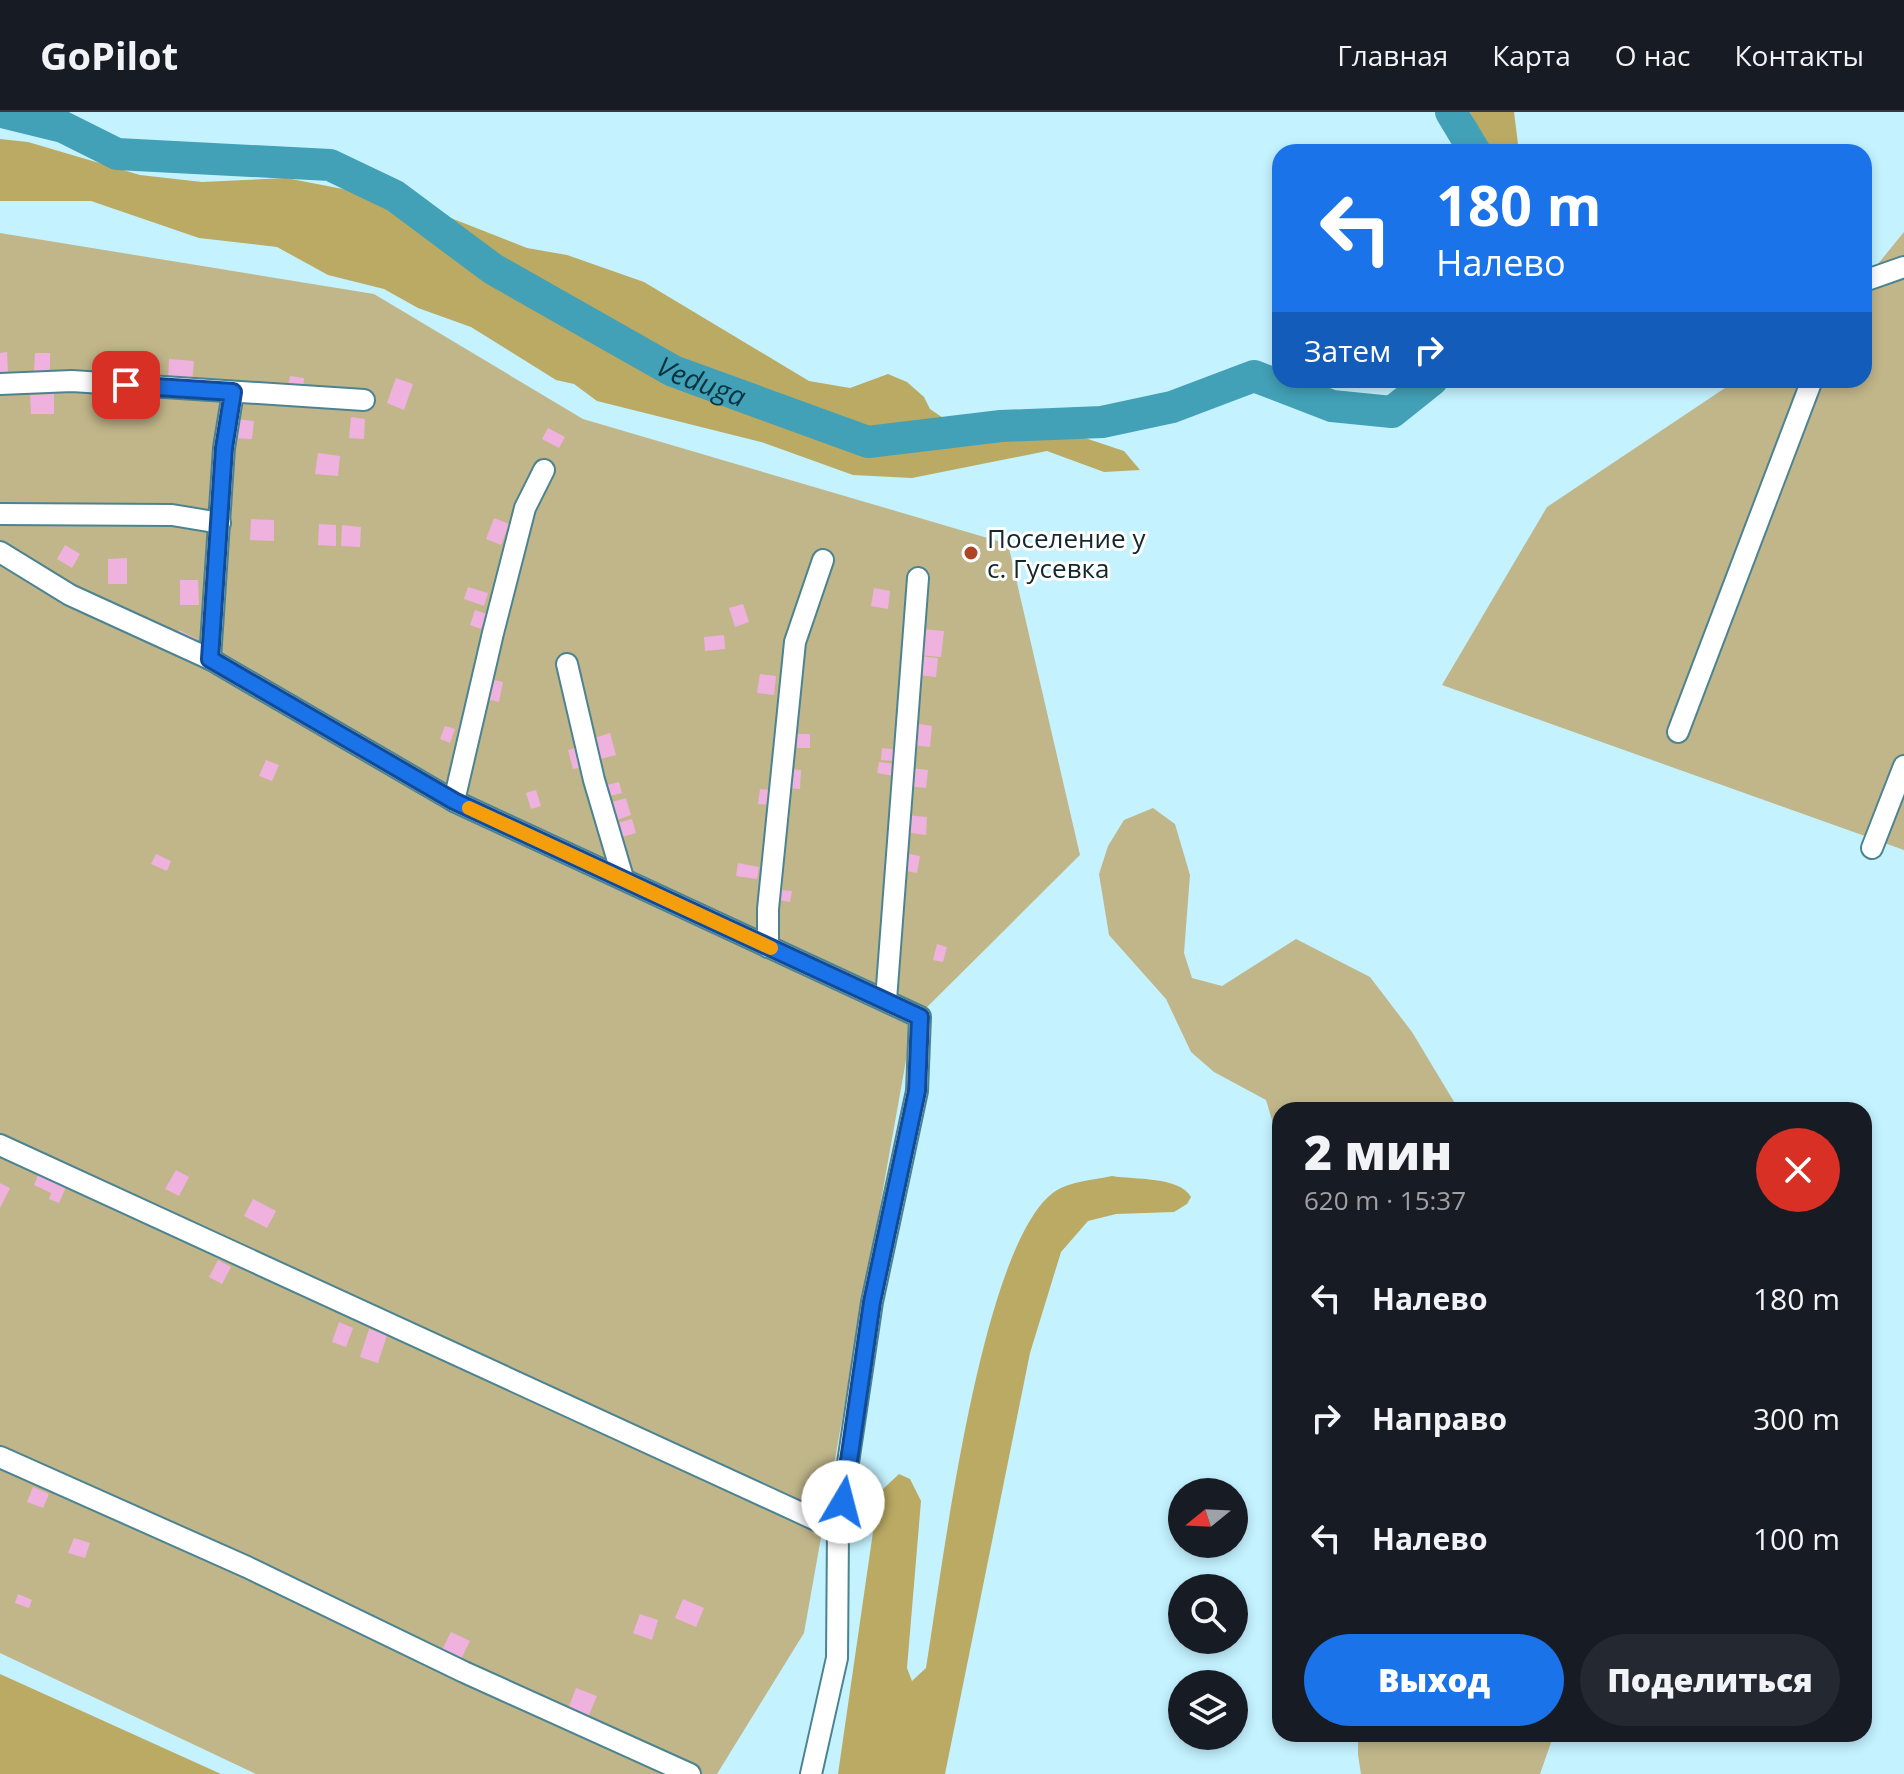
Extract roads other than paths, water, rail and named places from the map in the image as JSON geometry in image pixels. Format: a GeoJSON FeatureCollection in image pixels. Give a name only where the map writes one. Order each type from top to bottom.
{"type":"FeatureCollection","features":[{"type":"Feature","properties":{"kind":"street"},"geometry":{"type":"LineString","coordinates":[[1872,278],[1904,267]]}},
{"type":"Feature","properties":{"kind":"street"},"geometry":{"type":"LineString","coordinates":[[0,384],[72,381],[364,400]]}},
{"type":"Feature","properties":{"kind":"street"},"geometry":{"type":"LineString","coordinates":[[1678,732],[1809,388]]}},
{"type":"Feature","properties":{"kind":"street"},"geometry":{"type":"LineString","coordinates":[[210,659],[224,448],[233,392]]}},
{"type":"Feature","properties":{"kind":"street"},"geometry":{"type":"LineString","coordinates":[[454,801],[525,508],[544,470]]}},
{"type":"Feature","properties":{"kind":"street"},"geometry":{"type":"LineString","coordinates":[[0,514],[172,515],[220,523]]}},
{"type":"Feature","properties":{"kind":"street"},"geometry":{"type":"LineString","coordinates":[[0,552],[70,595],[210,659],[454,801],[920,1017],[918,1078],[872,1302],[838,1530],[837,1658],[811,1774]]}},
{"type":"Feature","properties":{"kind":"street"},"geometry":{"type":"LineString","coordinates":[[768,947],[768,909],[795,642],[823,560]]}},
{"type":"Feature","properties":{"kind":"street"},"geometry":{"type":"LineString","coordinates":[[886,1000],[918,578]]}},
{"type":"Feature","properties":{"kind":"street"},"geometry":{"type":"LineString","coordinates":[[567,664],[594,780],[623,878]]}},
{"type":"Feature","properties":{"kind":"street"},"geometry":{"type":"LineString","coordinates":[[1872,848],[1904,766]]}},
{"type":"Feature","properties":{"kind":"street"},"geometry":{"type":"LineString","coordinates":[[0,1145],[838,1530]]}},
{"type":"Feature","properties":{"kind":"street"},"geometry":{"type":"LineString","coordinates":[[0,1457],[247,1567],[464,1672],[690,1774]]}},
{"type":"Feature","properties":{"kind":"waterway","name":"Veduga"},"geometry":{"type":"LineString","coordinates":[[2,112],[63,127],[117,154],[330,165],[395,196],[493,269],[673,371],[868,442],[1001,426],[1102,422],[1172,407],[1254,376],[1272,383]]}},
{"type":"Feature","properties":{"kind":"waterway","name":"Veduga"},"geometry":{"type":"LineString","coordinates":[[1451,112],[1470,144]]}},
{"type":"Feature","properties":{"kind":"waterway","name":"Veduga"},"geometry":{"type":"LineString","coordinates":[[1285,388],[1332,406],[1392,412],[1422,388]]}},
{"type":"Feature","properties":{"kind":"place","name":"Поселение у с. Гусевка"},"geometry":{"type":"Point","coordinates":[971,553]}}]}
